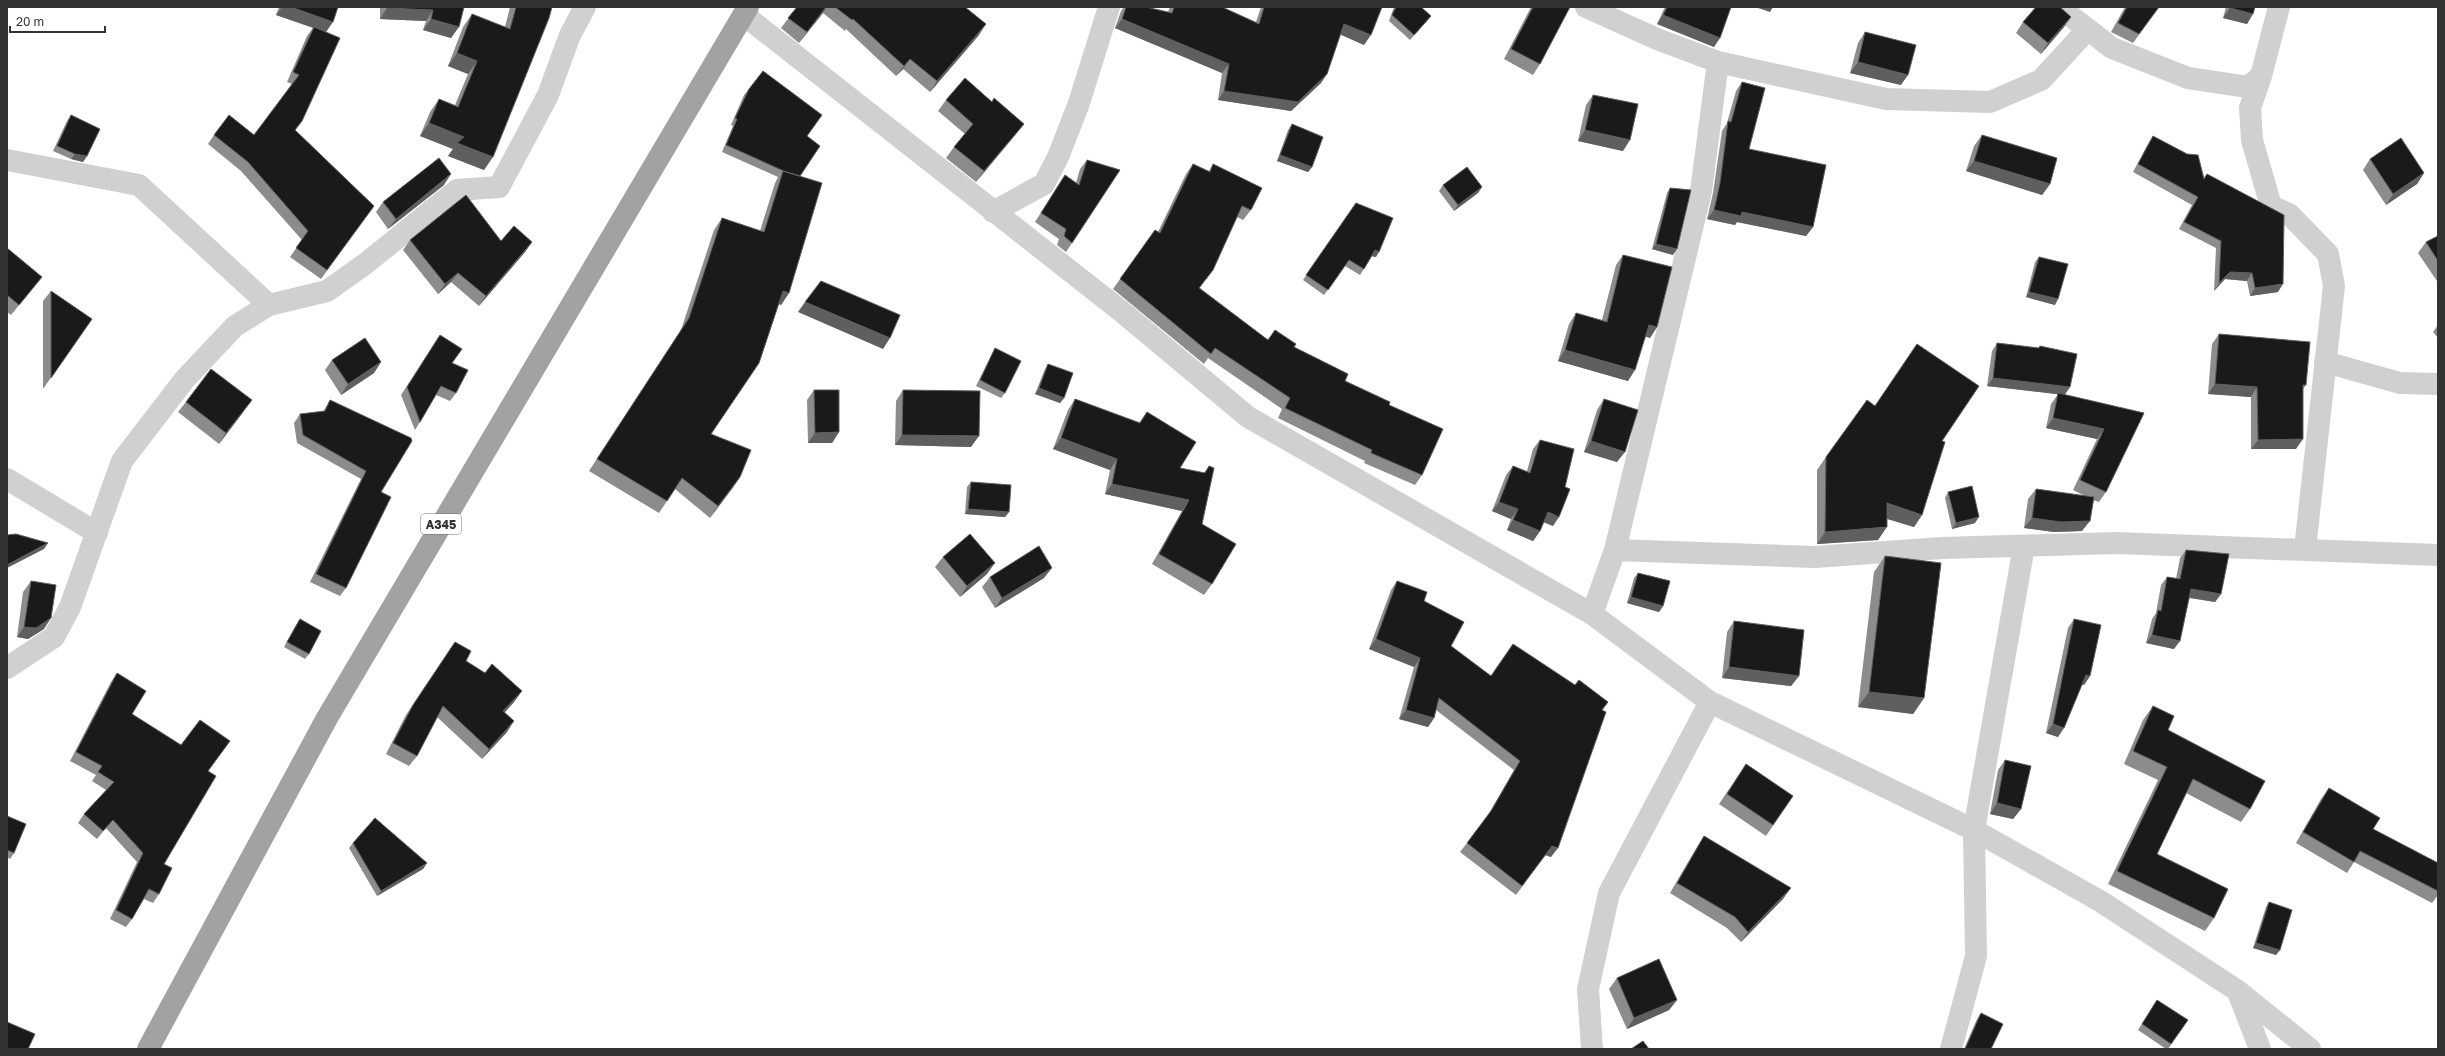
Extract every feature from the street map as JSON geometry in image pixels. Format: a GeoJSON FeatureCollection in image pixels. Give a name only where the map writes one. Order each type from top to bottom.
{"type":"FeatureCollection","features":[{"type":"Feature","properties":{"kind":"highway","name":"A345"},"geometry":{"type":"LineString","coordinates":[[148,1049],[327,718],[746,11]]}},
{"type":"Feature","properties":{"kind":"street"},"geometry":{"type":"LineString","coordinates":[[7,668],[54,637],[70,607],[122,461],[185,379],[235,326],[269,305],[327,291],[457,190],[499,187],[548,95],[570,34],[585,7]]}},
{"type":"Feature","properties":{"kind":"street"},"geometry":{"type":"LineString","coordinates":[[993,212],[1044,184],[1058,157],[1076,110],[1109,7]]}},
{"type":"Feature","properties":{"kind":"street"},"geometry":{"type":"LineString","coordinates":[[1586,7],[1657,39],[1718,62],[1886,99],[1990,102],[2041,80],[2088,29]]}},
{"type":"Feature","properties":{"kind":"street"},"geometry":{"type":"LineString","coordinates":[[2059,7],[2112,48],[2188,78],[2248,87],[2261,76]]}},
{"type":"Feature","properties":{"kind":"street"},"geometry":{"type":"LineString","coordinates":[[2279,7],[2261,76],[2250,108],[2252,140],[2271,206],[2290,214],[2328,254],[2334,286],[2305,549]]}},
{"type":"Feature","properties":{"kind":"street"},"geometry":{"type":"LineString","coordinates":[[746,11],[993,212],[1121,311],[1248,418],[1592,614],[1710,702],[1974,830],[2100,901],[2238,991],[2310,1049]]}},
{"type":"Feature","properties":{"kind":"street"},"geometry":{"type":"LineString","coordinates":[[1592,614],[1615,550],[1701,191],[1718,62]]}},
{"type":"Feature","properties":{"kind":"street"},"geometry":{"type":"LineString","coordinates":[[7,160],[139,185],[269,305]]}},
{"type":"Feature","properties":{"kind":"street"},"geometry":{"type":"LineString","coordinates":[[2325,362],[2400,383],[2438,384]]}},
{"type":"Feature","properties":{"kind":"street"},"geometry":{"type":"LineString","coordinates":[[7,479],[97,533]]}},
{"type":"Feature","properties":{"kind":"street"},"geometry":{"type":"LineString","coordinates":[[1615,550],[1815,557],[2117,542],[2438,555]]}},
{"type":"Feature","properties":{"kind":"street"},"geometry":{"type":"LineString","coordinates":[[1951,1049],[1976,956],[1974,830],[2024,546]]}},
{"type":"Feature","properties":{"kind":"street"},"geometry":{"type":"LineString","coordinates":[[1592,1049],[1588,989],[1609,893],[1710,702]]}},
{"type":"Feature","properties":{"kind":"street"},"geometry":{"type":"LineString","coordinates":[[2238,991],[2260,1049]]}},
{"type":"Feature","properties":{"kind":"building"},"geometry":{"type":"Polygon","coordinates":[[[291,7],[338,7],[333,22],[291,7]]]}},
{"type":"Feature","properties":{"kind":"building"},"geometry":{"type":"Polygon","coordinates":[[[387,7],[464,7],[459,27],[431,19],[433,10],[387,7]]]}},
{"type":"Feature","properties":{"kind":"building"},"geometry":{"type":"Polygon","coordinates":[[[516,7],[552,7],[549,18],[493,157],[457,143],[464,137],[429,123],[439,99],[458,107],[477,61],[457,53],[472,14],[510,29],[516,7]]]}},
{"type":"Feature","properties":{"kind":"building"},"geometry":{"type":"Polygon","coordinates":[[[797,7],[826,7],[807,32],[788,18],[797,7]]]}},
{"type":"Feature","properties":{"kind":"building"},"geometry":{"type":"Polygon","coordinates":[[[835,7],[965,7],[986,24],[937,81],[910,59],[904,66],[853,19],[852,20],[835,7]]]}},
{"type":"Feature","properties":{"kind":"building"},"geometry":{"type":"Polygon","coordinates":[[[1126,7],[1146,7],[1172,13],[1174,7],[1222,7],[1259,24],[1264,7],[1382,7],[1371,35],[1344,24],[1327,74],[1298,102],[1224,91],[1229,64],[1122,19],[1126,7]]]}},
{"type":"Feature","properties":{"kind":"building"},"geometry":{"type":"Polygon","coordinates":[[[1396,7],[1421,7],[1431,16],[1414,35],[1392,15],[1396,7]]]}},
{"type":"Feature","properties":{"kind":"building"},"geometry":{"type":"Polygon","coordinates":[[[1533,7],[1570,7],[1540,64],[1511,49],[1533,7]]]}},
{"type":"Feature","properties":{"kind":"building"},"geometry":{"type":"Polygon","coordinates":[[[1667,7],[1731,7],[1720,38],[1663,15],[1667,7]]]}},
{"type":"Feature","properties":{"kind":"building"},"geometry":{"type":"Polygon","coordinates":[[[2036,7],[2060,7],[2071,17],[2048,43],[2023,22],[2036,7]]]}},
{"type":"Feature","properties":{"kind":"building"},"geometry":{"type":"Polygon","coordinates":[[[2127,7],[2159,7],[2139,34],[2118,23],[2127,7]]]}},
{"type":"Feature","properties":{"kind":"building"},"geometry":{"type":"Polygon","coordinates":[[[2230,7],[2255,7],[2253,14],[2230,7]]]}},
{"type":"Feature","properties":{"kind":"building"},"geometry":{"type":"Polygon","coordinates":[[[314,27],[340,38],[302,121],[295,130],[374,206],[327,270],[296,248],[308,231],[248,162],[214,135],[229,115],[254,135],[299,75],[293,72],[314,27]]]}},
{"type":"Feature","properties":{"kind":"building"},"geometry":{"type":"Polygon","coordinates":[[[1865,32],[1916,45],[1908,75],[1858,62],[1865,32]]]}},
{"type":"Feature","properties":{"kind":"building"},"geometry":{"type":"Polygon","coordinates":[[[763,71],[822,115],[807,136],[820,146],[800,176],[786,172],[726,145],[737,119],[735,118],[749,89],[763,71]]]}},
{"type":"Feature","properties":{"kind":"building"},"geometry":{"type":"Polygon","coordinates":[[[965,78],[992,102],[994,98],[1024,124],[984,171],[954,147],[973,124],[946,100],[965,78]]]}},
{"type":"Feature","properties":{"kind":"building"},"geometry":{"type":"Polygon","coordinates":[[[1742,82],[1765,88],[1749,149],[1826,165],[1813,227],[1742,212],[1741,216],[1714,210],[1720,183],[1728,121],[1731,122],[1742,82]]]}},
{"type":"Feature","properties":{"kind":"building"},"geometry":{"type":"Polygon","coordinates":[[[1593,95],[1638,104],[1630,140],[1585,130],[1593,95]]]}},
{"type":"Feature","properties":{"kind":"building"},"geometry":{"type":"Polygon","coordinates":[[[71,115],[100,129],[87,156],[75,154],[57,146],[71,115]]]}},
{"type":"Feature","properties":{"kind":"building"},"geometry":{"type":"Polygon","coordinates":[[[1292,124],[1323,137],[1312,167],[1280,155],[1292,124]]]}},
{"type":"Feature","properties":{"kind":"building"},"geometry":{"type":"Polygon","coordinates":[[[1982,135],[2057,158],[2050,184],[1974,161],[1982,135]]]}},
{"type":"Feature","properties":{"kind":"building"},"geometry":{"type":"Polygon","coordinates":[[[2153,136],[2187,154],[2198,155],[2204,179],[2207,174],[2284,215],[2283,284],[2255,288],[2252,273],[2230,272],[2219,283],[2221,241],[2184,222],[2198,197],[2138,164],[2153,136]]]}},
{"type":"Feature","properties":{"kind":"building"},"geometry":{"type":"Polygon","coordinates":[[[2401,138],[2424,173],[2393,194],[2370,159],[2401,138]]]}},
{"type":"Feature","properties":{"kind":"building"},"geometry":{"type":"Polygon","coordinates":[[[439,158],[451,174],[396,219],[383,202],[439,158]]]}},
{"type":"Feature","properties":{"kind":"building"},"geometry":{"type":"Polygon","coordinates":[[[1087,160],[1120,170],[1072,243],[1064,236],[1066,229],[1041,213],[1065,175],[1079,185],[1087,160]]]}},
{"type":"Feature","properties":{"kind":"building"},"geometry":{"type":"Polygon","coordinates":[[[1193,164],[1210,172],[1213,164],[1262,188],[1251,210],[1242,206],[1213,270],[1199,288],[1268,340],[1275,330],[1296,344],[1294,347],[1348,374],[1345,381],[1390,402],[1389,405],[1443,429],[1422,475],[1371,453],[1372,450],[1285,408],[1290,398],[1215,348],[1211,354],[1120,279],[1155,230],[1160,233],[1193,164]]]}},
{"type":"Feature","properties":{"kind":"building"},"geometry":{"type":"Polygon","coordinates":[[[1467,167],[1482,187],[1458,205],[1443,185],[1467,167]]]}},
{"type":"Feature","properties":{"kind":"building"},"geometry":{"type":"Polygon","coordinates":[[[783,171],[822,183],[789,293],[783,291],[759,363],[711,434],[751,450],[740,477],[718,506],[682,478],[667,501],[597,459],[689,318],[722,218],[764,232],[783,171]]]}},
{"type":"Feature","properties":{"kind":"building"},"geometry":{"type":"Polygon","coordinates":[[[1670,188],[1691,190],[1677,249],[1656,244],[1670,188]]]}},
{"type":"Feature","properties":{"kind":"building"},"geometry":{"type":"Polygon","coordinates":[[[466,195],[501,241],[514,226],[532,242],[486,296],[458,273],[445,284],[410,240],[466,195]]]}},
{"type":"Feature","properties":{"kind":"building"},"geometry":{"type":"Polygon","coordinates":[[[1356,203],[1393,218],[1379,252],[1375,250],[1364,269],[1349,260],[1328,290],[1306,275],[1356,203]]]}},
{"type":"Feature","properties":{"kind":"building"},"geometry":{"type":"Polygon","coordinates":[[[2438,236],[2438,261],[2426,242],[2438,236]]]}},
{"type":"Feature","properties":{"kind":"building"},"geometry":{"type":"Polygon","coordinates":[[[7,248],[42,277],[19,305],[7,295],[7,248]]]}},
{"type":"Feature","properties":{"kind":"building"},"geometry":{"type":"Polygon","coordinates":[[[1623,255],[1672,267],[1657,327],[1649,325],[1635,370],[1565,350],[1576,313],[1607,322],[1623,255]]]}},
{"type":"Feature","properties":{"kind":"building"},"geometry":{"type":"Polygon","coordinates":[[[2039,257],[2068,264],[2058,299],[2029,292],[2039,257]]]}},
{"type":"Feature","properties":{"kind":"building"},"geometry":{"type":"Polygon","coordinates":[[[821,281],[900,315],[890,338],[805,302],[821,281]]]}},
{"type":"Feature","properties":{"kind":"building"},"geometry":{"type":"Polygon","coordinates":[[[51,291],[92,319],[51,378],[51,291]]]}},
{"type":"Feature","properties":{"kind":"building"},"geometry":{"type":"Polygon","coordinates":[[[2219,334],[2310,342],[2306,385],[2303,385],[2303,439],[2258,440],[2257,387],[2215,384],[2219,334]]]}},
{"type":"Feature","properties":{"kind":"building"},"geometry":{"type":"Polygon","coordinates":[[[440,335],[462,349],[452,363],[468,370],[456,393],[441,386],[420,422],[407,387],[440,335]]]}},
{"type":"Feature","properties":{"kind":"building"},"geometry":{"type":"Polygon","coordinates":[[[365,338],[381,362],[348,384],[332,360],[365,338]]]}},
{"type":"Feature","properties":{"kind":"building"},"geometry":{"type":"Polygon","coordinates":[[[1997,343],[2039,348],[2040,346],[2077,354],[2070,387],[1993,378],[1997,343]]]}},
{"type":"Feature","properties":{"kind":"building"},"geometry":{"type":"Polygon","coordinates":[[[1917,344],[1979,386],[1942,441],[1945,442],[1922,515],[1887,503],[1887,527],[1825,532],[1826,457],[1867,400],[1875,406],[1917,344]]]}},
{"type":"Feature","properties":{"kind":"building"},"geometry":{"type":"Polygon","coordinates":[[[995,348],[1021,361],[1005,393],[980,380],[995,348]]]}},
{"type":"Feature","properties":{"kind":"building"},"geometry":{"type":"Polygon","coordinates":[[[1048,364],[1073,373],[1064,398],[1039,388],[1048,364]]]}},
{"type":"Feature","properties":{"kind":"building"},"geometry":{"type":"Polygon","coordinates":[[[211,369],[252,400],[226,433],[186,402],[211,369]]]}},
{"type":"Feature","properties":{"kind":"building"},"geometry":{"type":"Polygon","coordinates":[[[814,390],[839,390],[839,432],[815,433],[814,390]]]}},
{"type":"Feature","properties":{"kind":"building"},"geometry":{"type":"Polygon","coordinates":[[[903,390],[980,391],[979,436],[902,435],[903,390]]]}},
{"type":"Feature","properties":{"kind":"building"},"geometry":{"type":"Polygon","coordinates":[[[2058,393],[2144,413],[2106,492],[2080,480],[2104,429],[2053,418],[2058,393]]]}},
{"type":"Feature","properties":{"kind":"building"},"geometry":{"type":"Polygon","coordinates":[[[1075,399],[1140,423],[1147,412],[1196,442],[1180,468],[1205,473],[1209,466],[1214,468],[1202,524],[1236,544],[1212,584],[1159,554],[1189,500],[1112,484],[1117,459],[1061,438],[1075,399]]]}},
{"type":"Feature","properties":{"kind":"building"},"geometry":{"type":"Polygon","coordinates":[[[1604,399],[1638,410],[1625,452],[1591,441],[1604,399]]]}},
{"type":"Feature","properties":{"kind":"building"},"geometry":{"type":"Polygon","coordinates":[[[330,400],[411,438],[412,441],[381,492],[391,497],[346,588],[316,574],[366,471],[303,435],[300,414],[325,411],[330,400]]]}},
{"type":"Feature","properties":{"kind":"building"},"geometry":{"type":"Polygon","coordinates":[[[1540,440],[1574,449],[1565,487],[1570,489],[1559,517],[1548,512],[1540,531],[1513,520],[1518,509],[1499,502],[1513,466],[1530,473],[1540,440]]]}},
{"type":"Feature","properties":{"kind":"building"},"geometry":{"type":"Polygon","coordinates":[[[971,482],[1011,485],[1009,512],[968,509],[971,482]]]}},
{"type":"Feature","properties":{"kind":"building"},"geometry":{"type":"Polygon","coordinates":[[[1972,486],[1979,517],[1956,523],[1948,492],[1972,486]]]}},
{"type":"Feature","properties":{"kind":"building"},"geometry":{"type":"Polygon","coordinates":[[[2036,489],[2094,497],[2090,521],[2061,522],[2032,518],[2036,489]]]}},
{"type":"Feature","properties":{"kind":"building"},"geometry":{"type":"Polygon","coordinates":[[[16,534],[48,543],[7,565],[7,535],[16,534]]]}},
{"type":"Feature","properties":{"kind":"building"},"geometry":{"type":"Polygon","coordinates":[[[970,534],[995,563],[967,586],[943,557],[970,534]]]}},
{"type":"Feature","properties":{"kind":"building"},"geometry":{"type":"Polygon","coordinates":[[[1039,546],[1052,568],[1002,598],[990,577],[1039,546]]]}},
{"type":"Feature","properties":{"kind":"building"},"geometry":{"type":"Polygon","coordinates":[[[2186,550],[2229,554],[2221,594],[2191,589],[2180,641],[2152,635],[2158,610],[2161,611],[2167,577],[2180,579],[2186,550]]]}},
{"type":"Feature","properties":{"kind":"building"},"geometry":{"type":"Polygon","coordinates":[[[1885,556],[1941,563],[1924,698],[1869,692],[1885,556]]]}},
{"type":"Feature","properties":{"kind":"building"},"geometry":{"type":"Polygon","coordinates":[[[1638,573],[1670,581],[1663,606],[1631,597],[1638,573]]]}},
{"type":"Feature","properties":{"kind":"building"},"geometry":{"type":"Polygon","coordinates":[[[31,581],[56,585],[51,618],[36,628],[24,627],[31,581]]]}},
{"type":"Feature","properties":{"kind":"building"},"geometry":{"type":"Polygon","coordinates":[[[1397,581],[1427,592],[1424,601],[1464,622],[1451,646],[1491,676],[1513,644],[1575,685],[1579,680],[1608,702],[1602,710],[1606,712],[1558,848],[1552,846],[1522,886],[1467,843],[1491,811],[1520,761],[1439,698],[1434,718],[1406,710],[1420,658],[1376,639],[1397,581]]]}},
{"type":"Feature","properties":{"kind":"building"},"geometry":{"type":"Polygon","coordinates":[[[300,619],[321,631],[309,654],[287,642],[300,619]]]}},
{"type":"Feature","properties":{"kind":"building"},"geometry":{"type":"Polygon","coordinates":[[[2074,619],[2101,625],[2090,676],[2086,675],[2064,728],[2053,724],[2074,619]]]}},
{"type":"Feature","properties":{"kind":"building"},"geometry":{"type":"Polygon","coordinates":[[[1734,621],[1804,630],[1799,676],[1729,667],[1734,621]]]}},
{"type":"Feature","properties":{"kind":"building"},"geometry":{"type":"Polygon","coordinates":[[[455,642],[471,651],[466,661],[485,673],[492,664],[522,691],[503,711],[514,721],[489,749],[443,706],[417,756],[393,743],[413,705],[455,642]]]}},
{"type":"Feature","properties":{"kind":"building"},"geometry":{"type":"Polygon","coordinates":[[[117,673],[146,691],[132,714],[181,745],[200,720],[230,741],[208,771],[216,776],[164,864],[172,868],[159,894],[149,889],[132,919],[116,910],[143,853],[113,820],[103,831],[84,814],[114,782],[98,772],[102,766],[76,752],[117,673]]]}},
{"type":"Feature","properties":{"kind":"building"},"geometry":{"type":"Polygon","coordinates":[[[2153,706],[2174,716],[2168,730],[2265,781],[2250,809],[2193,779],[2157,854],[2228,889],[2214,918],[2117,871],[2167,767],[2133,751],[2153,706]]]}},
{"type":"Feature","properties":{"kind":"building"},"geometry":{"type":"Polygon","coordinates":[[[2005,760],[2031,766],[2021,809],[1997,803],[2005,760]]]}},
{"type":"Feature","properties":{"kind":"building"},"geometry":{"type":"Polygon","coordinates":[[[1746,764],[1793,796],[1773,825],[1727,794],[1746,764]]]}},
{"type":"Feature","properties":{"kind":"building"},"geometry":{"type":"Polygon","coordinates":[[[2329,788],[2380,818],[2373,829],[2438,863],[2438,891],[2360,851],[2354,862],[2303,832],[2329,788]]]}},
{"type":"Feature","properties":{"kind":"building"},"geometry":{"type":"Polygon","coordinates":[[[7,816],[26,824],[14,853],[7,850],[7,816]]]}},
{"type":"Feature","properties":{"kind":"building"},"geometry":{"type":"Polygon","coordinates":[[[375,818],[427,863],[381,891],[353,843],[375,818]]]}},
{"type":"Feature","properties":{"kind":"building"},"geometry":{"type":"Polygon","coordinates":[[[1704,836],[1791,888],[1748,932],[1735,917],[1677,883],[1704,836]]]}},
{"type":"Feature","properties":{"kind":"building"},"geometry":{"type":"Polygon","coordinates":[[[2269,902],[2292,910],[2280,950],[2256,943],[2269,902]]]}},
{"type":"Feature","properties":{"kind":"building"},"geometry":{"type":"Polygon","coordinates":[[[1659,959],[1677,1000],[1634,1018],[1617,978],[1659,959]]]}},
{"type":"Feature","properties":{"kind":"building"},"geometry":{"type":"Polygon","coordinates":[[[2157,1000],[2188,1020],[2171,1044],[2142,1024],[2157,1000]]]}},
{"type":"Feature","properties":{"kind":"building"},"geometry":{"type":"Polygon","coordinates":[[[1981,1013],[2003,1024],[1991,1049],[1965,1049],[1981,1013]]]}},
{"type":"Feature","properties":{"kind":"building"},"geometry":{"type":"Polygon","coordinates":[[[7,1022],[35,1034],[28,1049],[7,1049],[7,1022]]]}},
{"type":"Feature","properties":{"kind":"building"},"geometry":{"type":"Polygon","coordinates":[[[1643,1041],[1649,1049],[1631,1049],[1643,1041]]]}}]}
